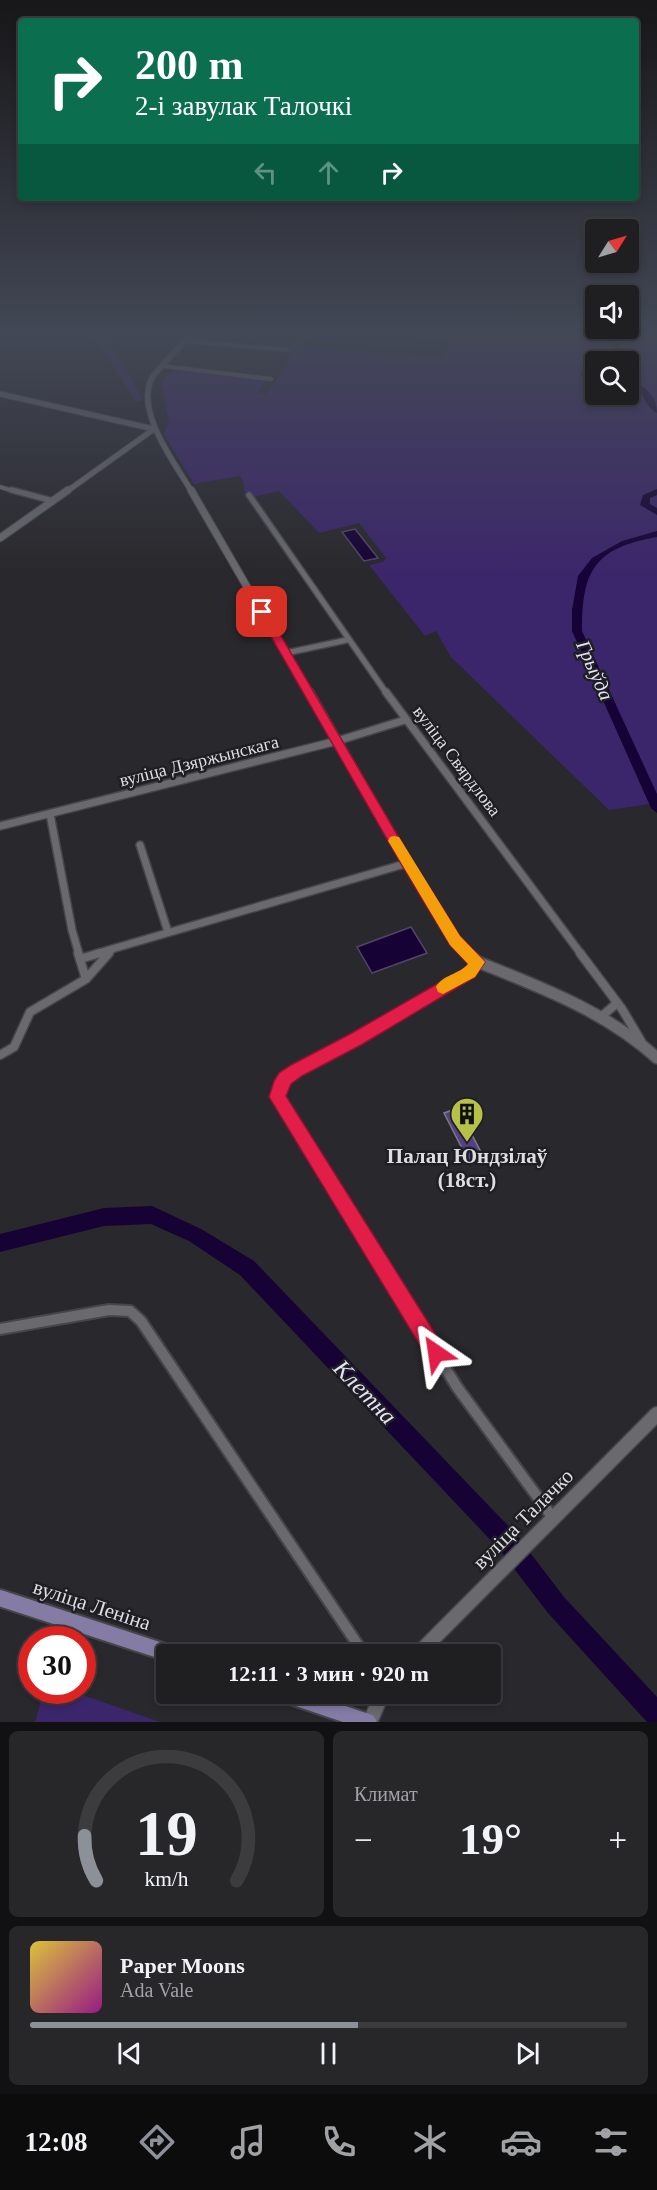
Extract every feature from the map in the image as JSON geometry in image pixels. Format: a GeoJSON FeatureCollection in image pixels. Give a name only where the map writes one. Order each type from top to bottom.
{"type":"FeatureCollection","features":[{"type":"Feature","properties":{"kind":"main road","name":"вуліца Леніна"},"geometry":{"type":"LineString","coordinates":[[0,1598],[156,1649]]}},
{"type":"Feature","properties":{"kind":"main road"},"geometry":{"type":"LineString","coordinates":[[315,1704],[369,1722]]}},
{"type":"Feature","properties":{"kind":"street"},"geometry":{"type":"LineString","coordinates":[[90,414],[154,429]]}},
{"type":"Feature","properties":{"kind":"street"},"geometry":{"type":"LineString","coordinates":[[151,414],[154,429]]}},
{"type":"Feature","properties":{"kind":"street"},"geometry":{"type":"LineString","coordinates":[[0,538],[154,429]]}},
{"type":"Feature","properties":{"kind":"street","name":"вуліца Свярдлова"},"geometry":{"type":"LineString","coordinates":[[154,429],[455,940],[468,956],[478,962],[601,1017],[643,1044],[657,1057]]}},
{"type":"Feature","properties":{"kind":"street"},"geometry":{"type":"LineString","coordinates":[[0,487],[53,501]]}},
{"type":"Feature","properties":{"kind":"street","name":"вуліца Свярдлова"},"geometry":{"type":"LineString","coordinates":[[249,495],[347,640],[617,1002],[643,1044]]}},
{"type":"Feature","properties":{"kind":"street"},"geometry":{"type":"LineString","coordinates":[[286,653],[347,640]]}},
{"type":"Feature","properties":{"kind":"street","name":"вуліца Дзяржынскага"},"geometry":{"type":"LineString","coordinates":[[0,826],[337,741],[405,720]]}},
{"type":"Feature","properties":{"kind":"street"},"geometry":{"type":"LineString","coordinates":[[50,814],[72,930],[86,979]]}},
{"type":"Feature","properties":{"kind":"street"},"geometry":{"type":"LineString","coordinates":[[140,845],[168,932]]}},
{"type":"Feature","properties":{"kind":"street"},"geometry":{"type":"LineString","coordinates":[[80,959],[408,863]]}},
{"type":"Feature","properties":{"kind":"street"},"geometry":{"type":"LineString","coordinates":[[0,1054],[14,1047],[30,1012],[86,979],[112,949]]}},
{"type":"Feature","properties":{"kind":"street"},"geometry":{"type":"LineString","coordinates":[[478,962],[470,972],[356,1040],[285,1078],[277,1097],[457,1387],[553,1518]]}},
{"type":"Feature","properties":{"kind":"street"},"geometry":{"type":"LineString","coordinates":[[601,1017],[617,1002]]}},
{"type":"Feature","properties":{"kind":"street"},"geometry":{"type":"LineString","coordinates":[[0,1329],[109,1310],[130,1311],[158,1342],[357,1644]]}},
{"type":"Feature","properties":{"kind":"street","name":"вуліца Талачко"},"geometry":{"type":"LineString","coordinates":[[428,1644],[657,1414]]}},
{"type":"Feature","properties":{"kind":"street"},"geometry":{"type":"LineString","coordinates":[[369,1722],[377,1704]]}},
{"type":"Feature","properties":{"kind":"shaded area"},"geometry":{"type":"Polygon","coordinates":[[[168,414],[657,414],[657,803],[609,810],[451,657],[436,631],[425,636],[369,565],[383,562],[386,558],[359,523],[319,533],[279,491],[253,497],[244,491],[244,483],[240,476],[194,484],[164,434],[169,421],[168,414]]]}},
{"type":"Feature","properties":{"kind":"shaded area"},"geometry":{"type":"Polygon","coordinates":[[[355,529],[378,558],[364,561],[342,532],[355,529]]]}},
{"type":"Feature","properties":{"kind":"shaded area"},"geometry":{"type":"Polygon","coordinates":[[[411,927],[427,953],[372,973],[357,947],[411,927]]]}},
{"type":"Feature","properties":{"kind":"shaded area"},"geometry":{"type":"Polygon","coordinates":[[[96,1700],[160,1722],[35,1722],[40,1704],[96,1704],[96,1700]]]}},
{"type":"Feature","properties":{"kind":"building","name":"Палац Юндзілаў (18ст.)"},"geometry":{"type":"Polygon","coordinates":[[[458,1108],[482,1154],[468,1160],[444,1113],[458,1108]]]}},
{"type":"Feature","properties":{"kind":"waterway","name":"Грыўда"},"geometry":{"type":"LineString","coordinates":[[657,492],[646,497],[645,505],[657,512]]}},
{"type":"Feature","properties":{"kind":"waterway","name":"Грыўда"},"geometry":{"type":"LineString","coordinates":[[657,534],[626,543],[604,553],[595,560],[583,576],[577,603],[577,631],[657,808]]}},
{"type":"Feature","properties":{"kind":"waterway","name":"Клетна"},"geometry":{"type":"LineString","coordinates":[[0,1243],[104,1217],[152,1215],[195,1235],[247,1268],[507,1541],[556,1605],[657,1715]]}},
{"type":"Feature","properties":{"kind":"slow traffic"},"geometry":{"type":"LineString","coordinates":[[394,841],[455,940],[468,956],[478,962],[470,972],[443,987]]}},
{"type":"Feature","properties":{"kind":"place","name":"Палац Юндзілаў (18ст.)"},"geometry":{"type":"Point","coordinates":[467,1143]}},
{"type":"Feature","properties":{"kind":"route"},"geometry":{"type":"LineString","coordinates":[[262,612],[455,940],[468,956],[478,962],[470,972],[356,1040],[285,1078],[277,1097],[436,1353]]}}]}
